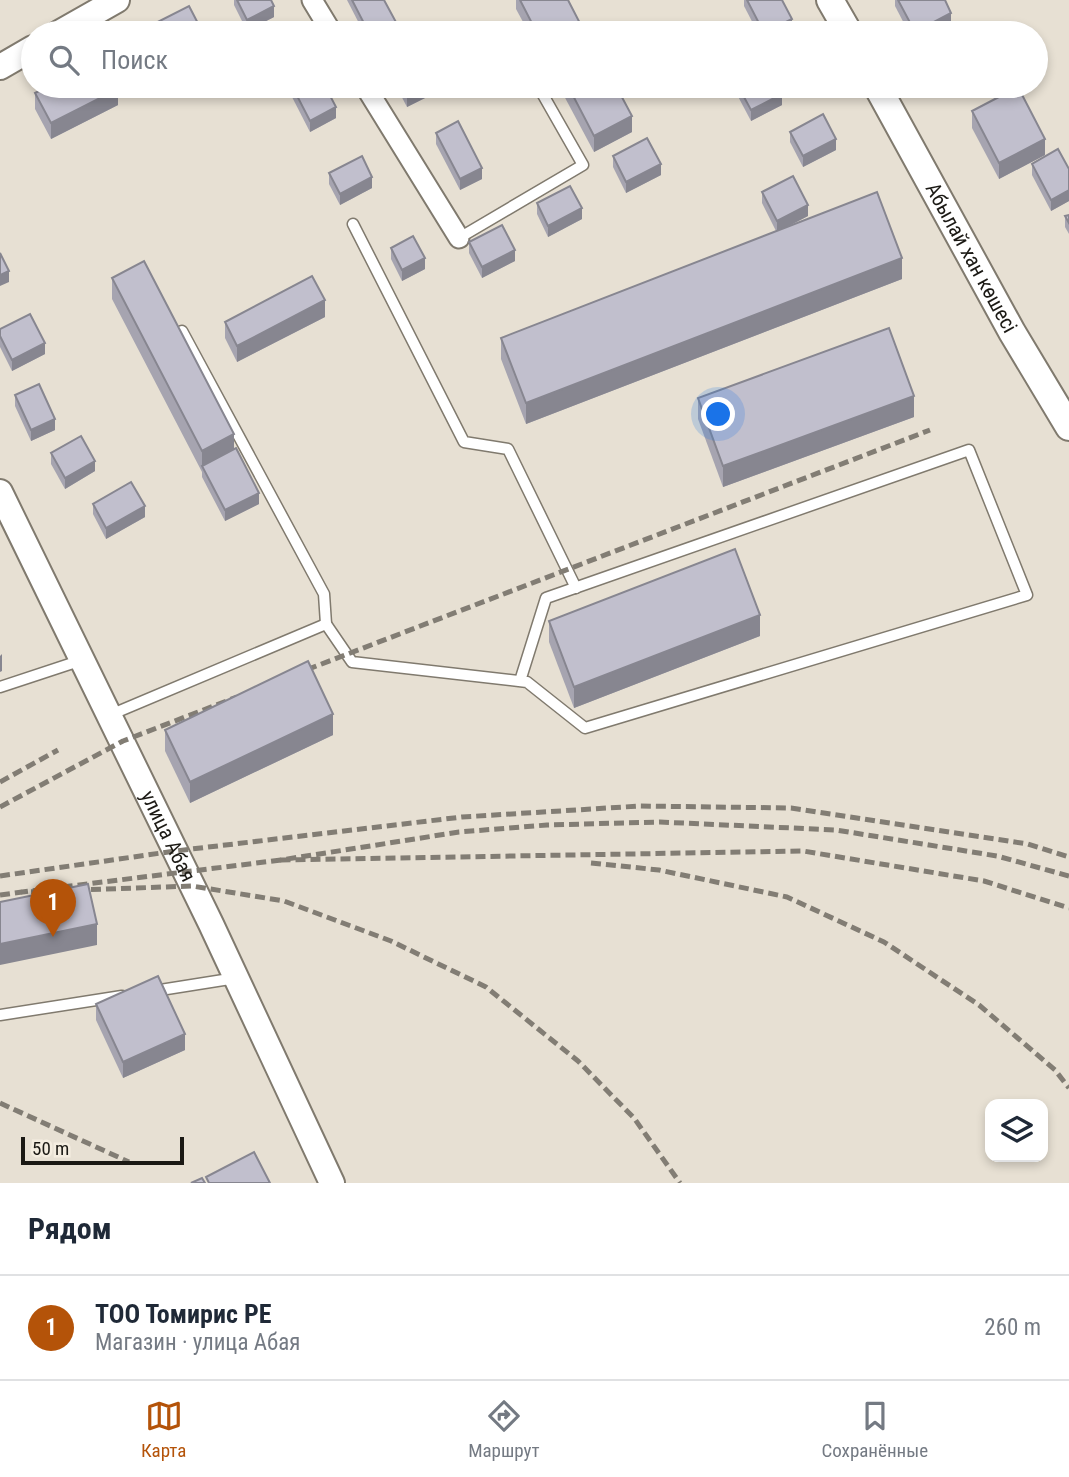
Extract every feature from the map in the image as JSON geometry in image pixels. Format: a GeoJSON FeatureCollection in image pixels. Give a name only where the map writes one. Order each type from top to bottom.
{"type":"FeatureCollection","features":[{"type":"Feature","properties":{"kind":"main road"},"geometry":{"type":"LineString","coordinates":[[830,0],[842,21]]}},
{"type":"Feature","properties":{"kind":"main road","name":"Абылай хан көшесі"},"geometry":{"type":"LineString","coordinates":[[884,98],[1012,332],[1069,428]]}},
{"type":"Feature","properties":{"kind":"street"},"geometry":{"type":"LineString","coordinates":[[80,21],[117,0]]}},
{"type":"Feature","properties":{"kind":"street"},"geometry":{"type":"LineString","coordinates":[[312,0],[325,21]]}},
{"type":"Feature","properties":{"kind":"street"},"geometry":{"type":"LineString","coordinates":[[0,67],[21,55]]}},
{"type":"Feature","properties":{"kind":"street"},"geometry":{"type":"LineString","coordinates":[[372,98],[459,238]]}},
{"type":"Feature","properties":{"kind":"street","name":"улица Абая"},"geometry":{"type":"LineString","coordinates":[[0,492],[110,715],[332,1183]]}},
{"type":"Feature","properties":{"kind":"lane"},"geometry":{"type":"LineString","coordinates":[[459,238],[583,164],[545,98]]}},
{"type":"Feature","properties":{"kind":"lane"},"geometry":{"type":"LineString","coordinates":[[352,224],[464,442],[508,449],[576,588]]}},
{"type":"Feature","properties":{"kind":"lane"},"geometry":{"type":"LineString","coordinates":[[183,331],[324,594],[326,624],[352,662],[527,682],[584,728],[1027,595],[970,450],[546,598],[520,681]]}},
{"type":"Feature","properties":{"kind":"lane"},"geometry":{"type":"LineString","coordinates":[[110,715],[326,624]]}},
{"type":"Feature","properties":{"kind":"lane"},"geometry":{"type":"LineString","coordinates":[[0,687],[83,660]]}},
{"type":"Feature","properties":{"kind":"lane"},"geometry":{"type":"LineString","coordinates":[[145,992],[236,978]]}},
{"type":"Feature","properties":{"kind":"lane"},"geometry":{"type":"LineString","coordinates":[[0,1015],[131,994]]}},
{"type":"Feature","properties":{"kind":"building"},"geometry":{"type":"Polygon","coordinates":[[[237,0],[271,0],[274,6],[247,20],[237,0]]]}},
{"type":"Feature","properties":{"kind":"building"},"geometry":{"type":"Polygon","coordinates":[[[352,0],[384,0],[395,21],[363,21],[352,0]]]}},
{"type":"Feature","properties":{"kind":"building"},"geometry":{"type":"Polygon","coordinates":[[[520,0],[568,0],[579,21],[531,21],[520,0]]]}},
{"type":"Feature","properties":{"kind":"building"},"geometry":{"type":"Polygon","coordinates":[[[747,0],[782,0],[792,19],[788,21],[758,21],[747,0]]]}},
{"type":"Feature","properties":{"kind":"building"},"geometry":{"type":"Polygon","coordinates":[[[898,0],[945,0],[951,13],[936,21],[909,21],[898,0]]]}},
{"type":"Feature","properties":{"kind":"building"},"geometry":{"type":"Polygon","coordinates":[[[189,6],[197,21],[160,21],[189,6]]]}},
{"type":"Feature","properties":{"kind":"building"},"geometry":{"type":"Polygon","coordinates":[[[38,98],[100,98],[51,123],[38,98]]]}},
{"type":"Feature","properties":{"kind":"building"},"geometry":{"type":"Polygon","coordinates":[[[298,98],[331,98],[336,107],[310,121],[298,98]]]}},
{"type":"Feature","properties":{"kind":"building"},"geometry":{"type":"Polygon","coordinates":[[[574,98],[622,98],[632,116],[594,136],[574,98]]]}},
{"type":"Feature","properties":{"kind":"building"},"geometry":{"type":"Polygon","coordinates":[[[744,98],[774,98],[751,110],[744,98]]]}},
{"type":"Feature","properties":{"kind":"building"},"geometry":{"type":"Polygon","coordinates":[[[997,98],[1024,98],[1045,139],[999,163],[972,111],[997,98]]]}},
{"type":"Feature","properties":{"kind":"building"},"geometry":{"type":"Polygon","coordinates":[[[823,114],[836,139],[803,156],[790,132],[823,114]]]}},
{"type":"Feature","properties":{"kind":"building"},"geometry":{"type":"Polygon","coordinates":[[[458,121],[482,168],[460,179],[436,133],[458,121]]]}},
{"type":"Feature","properties":{"kind":"building"},"geometry":{"type":"Polygon","coordinates":[[[647,138],[661,164],[626,182],[613,156],[647,138]]]}},
{"type":"Feature","properties":{"kind":"building"},"geometry":{"type":"Polygon","coordinates":[[[1058,149],[1069,169],[1069,190],[1051,200],[1032,164],[1058,149]]]}},
{"type":"Feature","properties":{"kind":"building"},"geometry":{"type":"Polygon","coordinates":[[[362,156],[372,177],[340,194],[329,173],[362,156]]]}},
{"type":"Feature","properties":{"kind":"building"},"geometry":{"type":"Polygon","coordinates":[[[793,176],[808,205],[777,221],[762,192],[793,176]]]}},
{"type":"Feature","properties":{"kind":"building"},"geometry":{"type":"Polygon","coordinates":[[[570,186],[582,208],[548,226],[537,203],[570,186]]]}},
{"type":"Feature","properties":{"kind":"building"},"geometry":{"type":"Polygon","coordinates":[[[877,192],[902,258],[526,403],[501,338],[877,192]]]}},
{"type":"Feature","properties":{"kind":"building"},"geometry":{"type":"Polygon","coordinates":[[[502,225],[515,250],[482,267],[469,242],[502,225]]]}},
{"type":"Feature","properties":{"kind":"building"},"geometry":{"type":"Polygon","coordinates":[[[413,236],[425,258],[402,270],[391,248],[413,236]]]}},
{"type":"Feature","properties":{"kind":"building"},"geometry":{"type":"Polygon","coordinates":[[[0,253],[9,271],[0,275],[0,253]]]}},
{"type":"Feature","properties":{"kind":"building"},"geometry":{"type":"Polygon","coordinates":[[[144,261],[234,434],[202,451],[112,278],[144,261]]]}},
{"type":"Feature","properties":{"kind":"building"},"geometry":{"type":"Polygon","coordinates":[[[312,276],[325,300],[237,346],[225,322],[312,276]]]}},
{"type":"Feature","properties":{"kind":"building"},"geometry":{"type":"Polygon","coordinates":[[[30,314],[45,343],[12,360],[0,336],[0,329],[30,314]]]}},
{"type":"Feature","properties":{"kind":"building"},"geometry":{"type":"Polygon","coordinates":[[[889,328],[914,396],[723,466],[698,398],[889,328]]]}},
{"type":"Feature","properties":{"kind":"building"},"geometry":{"type":"Polygon","coordinates":[[[39,384],[55,419],[31,430],[15,395],[39,384]]]}},
{"type":"Feature","properties":{"kind":"building"},"geometry":{"type":"Polygon","coordinates":[[[81,436],[95,461],[65,478],[51,453],[81,436]]]}},
{"type":"Feature","properties":{"kind":"building"},"geometry":{"type":"Polygon","coordinates":[[[236,448],[259,493],[225,510],[202,466],[236,448]]]}},
{"type":"Feature","properties":{"kind":"building"},"geometry":{"type":"Polygon","coordinates":[[[131,482],[145,506],[106,528],[93,504],[131,482]]]}},
{"type":"Feature","properties":{"kind":"building"},"geometry":{"type":"Polygon","coordinates":[[[735,549],[760,615],[574,687],[549,621],[735,549]]]}},
{"type":"Feature","properties":{"kind":"building"},"geometry":{"type":"Polygon","coordinates":[[[308,661],[333,714],[190,782],[165,730],[308,661]]]}},
{"type":"Feature","properties":{"kind":"building"},"geometry":{"type":"Polygon","coordinates":[[[88,884],[97,924],[0,944],[0,902],[88,884]]]}},
{"type":"Feature","properties":{"kind":"building"},"geometry":{"type":"Polygon","coordinates":[[[158,976],[185,1034],[123,1062],[96,1004],[158,976]]]}},
{"type":"Feature","properties":{"kind":"building"},"geometry":{"type":"Polygon","coordinates":[[[254,1152],[270,1183],[209,1183],[206,1177],[254,1152]]]}},
{"type":"Feature","properties":{"kind":"building"},"geometry":{"type":"Polygon","coordinates":[[[202,1178],[205,1183],[191,1183],[202,1178]]]}},
{"type":"Feature","properties":{"kind":"railway"},"geometry":{"type":"LineString","coordinates":[[293,675],[930,430]]}},
{"type":"Feature","properties":{"kind":"railway"},"geometry":{"type":"LineString","coordinates":[[0,807],[123,741],[237,697]]}},
{"type":"Feature","properties":{"kind":"railway"},"geometry":{"type":"LineString","coordinates":[[0,782],[58,750]]}},
{"type":"Feature","properties":{"kind":"railway"},"geometry":{"type":"LineString","coordinates":[[0,876],[175,851],[462,817],[640,806],[791,808],[1028,844],[1069,857]]}},
{"type":"Feature","properties":{"kind":"railway"},"geometry":{"type":"LineString","coordinates":[[1069,876],[997,856],[836,830],[660,822],[547,825],[459,832],[281,860],[803,851],[984,881],[1069,908]]}},
{"type":"Feature","properties":{"kind":"railway"},"geometry":{"type":"LineString","coordinates":[[281,860],[22,892],[192,886],[284,901],[391,941],[486,987],[578,1061],[634,1118],[680,1183]]}},
{"type":"Feature","properties":{"kind":"railway"},"geometry":{"type":"LineString","coordinates":[[591,863],[659,870],[787,897],[884,942],[979,1005],[1055,1070],[1069,1088]]}},
{"type":"Feature","properties":{"kind":"railway"},"geometry":{"type":"LineString","coordinates":[[0,895],[22,892]]}},
{"type":"Feature","properties":{"kind":"railway"},"geometry":{"type":"LineString","coordinates":[[0,1103],[129,1162]]}},
{"type":"Feature","properties":{"kind":"place","name":"ТОО Томирис РЕ"},"geometry":{"type":"Point","coordinates":[53,937]}}]}
